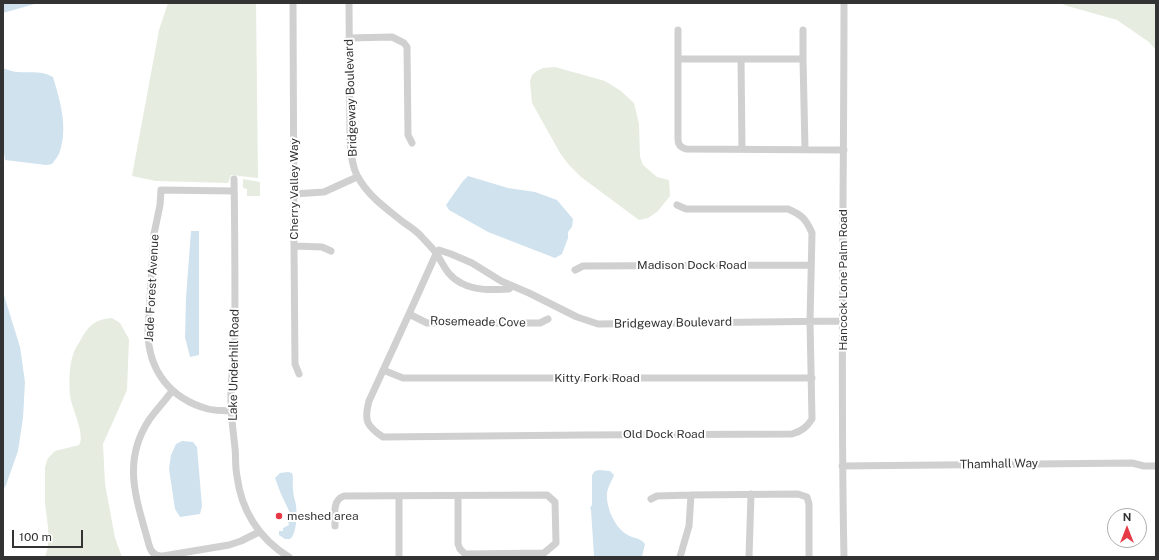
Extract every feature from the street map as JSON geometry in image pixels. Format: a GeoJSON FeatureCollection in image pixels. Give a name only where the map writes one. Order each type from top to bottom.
{"type":"FeatureCollection","features":[{"type":"Feature","properties":{"kind":"street","name":"Cherry Valley Way"},"geometry":{"type":"LineString","coordinates":[[293,3],[295,364],[298,374]]}},
{"type":"Feature","properties":{"kind":"street","name":"Bridgeway Boulevard"},"geometry":{"type":"LineString","coordinates":[[349,3],[350,142],[351,155],[357,177],[372,196],[418,233],[455,280],[474,288],[489,290],[509,289],[512,286]]}},
{"type":"Feature","properties":{"kind":"street","name":"Hancock Lone Palm Road"},"geometry":{"type":"LineString","coordinates":[[844,3],[842,321],[842,466],[844,557]]}},
{"type":"Feature","properties":{"kind":"street"},"geometry":{"type":"LineString","coordinates":[[678,30],[679,145],[681,148],[844,150]]}},
{"type":"Feature","properties":{"kind":"street"},"geometry":{"type":"LineString","coordinates":[[804,30],[805,149]]}},
{"type":"Feature","properties":{"kind":"street"},"geometry":{"type":"LineString","coordinates":[[349,38],[392,37],[404,43],[407,47],[408,135],[412,144]]}},
{"type":"Feature","properties":{"kind":"street"},"geometry":{"type":"LineString","coordinates":[[678,59],[804,59]]}},
{"type":"Feature","properties":{"kind":"street"},"geometry":{"type":"LineString","coordinates":[[741,59],[742,149]]}},
{"type":"Feature","properties":{"kind":"street"},"geometry":{"type":"LineString","coordinates":[[294,194],[324,192],[357,177]]}},
{"type":"Feature","properties":{"kind":"street","name":"Lake Underhill Road"},"geometry":{"type":"LineString","coordinates":[[234,179],[235,345],[230,411],[235,448],[236,476],[245,508],[259,532],[289,557]]}},
{"type":"Feature","properties":{"kind":"street","name":"Jade Forest Avenue"},"geometry":{"type":"LineString","coordinates":[[230,411],[210,410],[192,403],[172,391],[155,367],[148,339],[154,239],[161,190],[234,191]]}},
{"type":"Feature","properties":{"kind":"street","name":"Old Dock Road"},"geometry":{"type":"LineString","coordinates":[[436,254],[369,401],[365,413],[367,422],[374,431],[383,437],[591,434],[792,434],[800,432],[808,426],[812,419],[810,321],[810,265],[812,233],[808,222],[798,213],[788,209],[686,209],[678,205]]}},
{"type":"Feature","properties":{"kind":"street"},"geometry":{"type":"LineString","coordinates":[[294,246],[322,247],[331,251]]}},
{"type":"Feature","properties":{"kind":"street","name":"Bridgeway Boulevard"},"geometry":{"type":"LineString","coordinates":[[436,254],[439,250],[472,263],[501,281],[577,317],[598,324],[842,321]]}},
{"type":"Feature","properties":{"kind":"street","name":"Madison Dock Road"},"geometry":{"type":"LineString","coordinates":[[575,270],[583,266],[810,265]]}},
{"type":"Feature","properties":{"kind":"street","name":"Rosemeade Cove"},"geometry":{"type":"LineString","coordinates":[[409,314],[427,323],[540,323],[548,319]]}},
{"type":"Feature","properties":{"kind":"street","name":"Kitty Fork Road"},"geometry":{"type":"LineString","coordinates":[[384,370],[403,378],[812,378]]}},
{"type":"Feature","properties":{"kind":"street"},"geometry":{"type":"LineString","coordinates":[[172,391],[146,426],[137,446],[133,464],[135,491],[152,553],[160,557],[225,546],[241,541],[259,532]]}},
{"type":"Feature","properties":{"kind":"street","name":"Thamhall Way"},"geometry":{"type":"LineString","coordinates":[[842,466],[1132,463],[1144,466],[1156,466]]}},
{"type":"Feature","properties":{"kind":"street"},"geometry":{"type":"LineString","coordinates":[[749,557],[751,494]]}},
{"type":"Feature","properties":{"kind":"street"},"geometry":{"type":"LineString","coordinates":[[651,499],[657,496],[798,494],[806,498],[809,504],[809,557]]}},
{"type":"Feature","properties":{"kind":"street"},"geometry":{"type":"LineString","coordinates":[[335,526],[335,506],[341,497],[344,496],[547,495],[555,502],[556,543],[544,553],[505,556],[465,554],[460,549],[458,544],[458,496]]}},
{"type":"Feature","properties":{"kind":"street"},"geometry":{"type":"LineString","coordinates":[[680,557],[689,526],[691,495]]}},
{"type":"Feature","properties":{"kind":"street"},"geometry":{"type":"LineString","coordinates":[[399,496],[399,557]]}},
{"type":"Feature","properties":{"kind":"shaded area"},"geometry":{"type":"Polygon","coordinates":[[[168,3],[256,3],[258,178],[231,175],[228,183],[156,181],[132,176],[159,30],[168,3]]]}},
{"type":"Feature","properties":{"kind":"shaded area"},"geometry":{"type":"Polygon","coordinates":[[[1062,3],[1156,3],[1156,50],[1149,42],[1117,20],[1064,5],[1062,3]]]}},
{"type":"Feature","properties":{"kind":"shaded area"},"geometry":{"type":"Polygon","coordinates":[[[555,67],[605,81],[621,91],[634,103],[639,124],[640,157],[643,165],[657,177],[669,180],[670,196],[657,212],[648,218],[639,220],[581,177],[560,153],[532,103],[530,81],[532,75],[537,71],[543,68],[555,67]]]}},
{"type":"Feature","properties":{"kind":"shaded area"},"geometry":{"type":"Polygon","coordinates":[[[243,179],[260,182],[260,196],[247,196],[247,189],[243,188],[243,179]]]}},
{"type":"Feature","properties":{"kind":"shaded area"},"geometry":{"type":"Polygon","coordinates":[[[112,318],[120,323],[129,339],[127,390],[103,444],[105,484],[115,538],[122,557],[45,557],[48,547],[48,527],[45,503],[45,467],[48,458],[55,451],[79,445],[81,440],[69,386],[74,351],[89,327],[101,320],[112,318]]]}},
{"type":"Feature","properties":{"kind":"water"},"geometry":{"type":"Polygon","coordinates":[[[3,3],[38,3],[3,13],[3,3]]]}},
{"type":"Feature","properties":{"kind":"water"},"geometry":{"type":"Polygon","coordinates":[[[3,68],[15,72],[40,73],[53,77],[62,114],[63,132],[59,153],[52,164],[46,165],[5,160],[3,146],[3,68]]]}},
{"type":"Feature","properties":{"kind":"water"},"geometry":{"type":"Polygon","coordinates":[[[468,176],[508,188],[535,192],[557,200],[573,219],[572,227],[568,232],[568,238],[562,254],[555,258],[488,232],[449,210],[446,205],[468,176]]]}},
{"type":"Feature","properties":{"kind":"water"},"geometry":{"type":"Polygon","coordinates":[[[191,231],[199,231],[199,355],[190,357],[185,337],[186,298],[191,231]]]}},
{"type":"Feature","properties":{"kind":"water"},"geometry":{"type":"Polygon","coordinates":[[[3,292],[20,347],[25,382],[23,418],[18,451],[3,490],[3,292]]]}},
{"type":"Feature","properties":{"kind":"water"},"geometry":{"type":"Polygon","coordinates":[[[182,441],[193,442],[197,447],[202,506],[200,514],[180,517],[175,509],[169,469],[171,455],[176,444],[182,441]]]}},
{"type":"Feature","properties":{"kind":"water"},"geometry":{"type":"Polygon","coordinates":[[[595,471],[610,471],[614,475],[607,493],[609,510],[614,521],[622,531],[629,536],[641,540],[645,544],[642,557],[594,556],[590,508],[592,505],[592,475],[595,471]]]}},
{"type":"Feature","properties":{"kind":"water"},"geometry":{"type":"Polygon","coordinates":[[[280,473],[292,473],[293,475],[296,518],[294,533],[290,539],[285,539],[279,535],[279,531],[283,531],[283,528],[289,525],[288,521],[290,513],[275,478],[280,473]]]}},
{"type":"Feature","properties":{"kind":"place","name":"meshed area"},"geometry":{"type":"Point","coordinates":[279,516]}}]}
